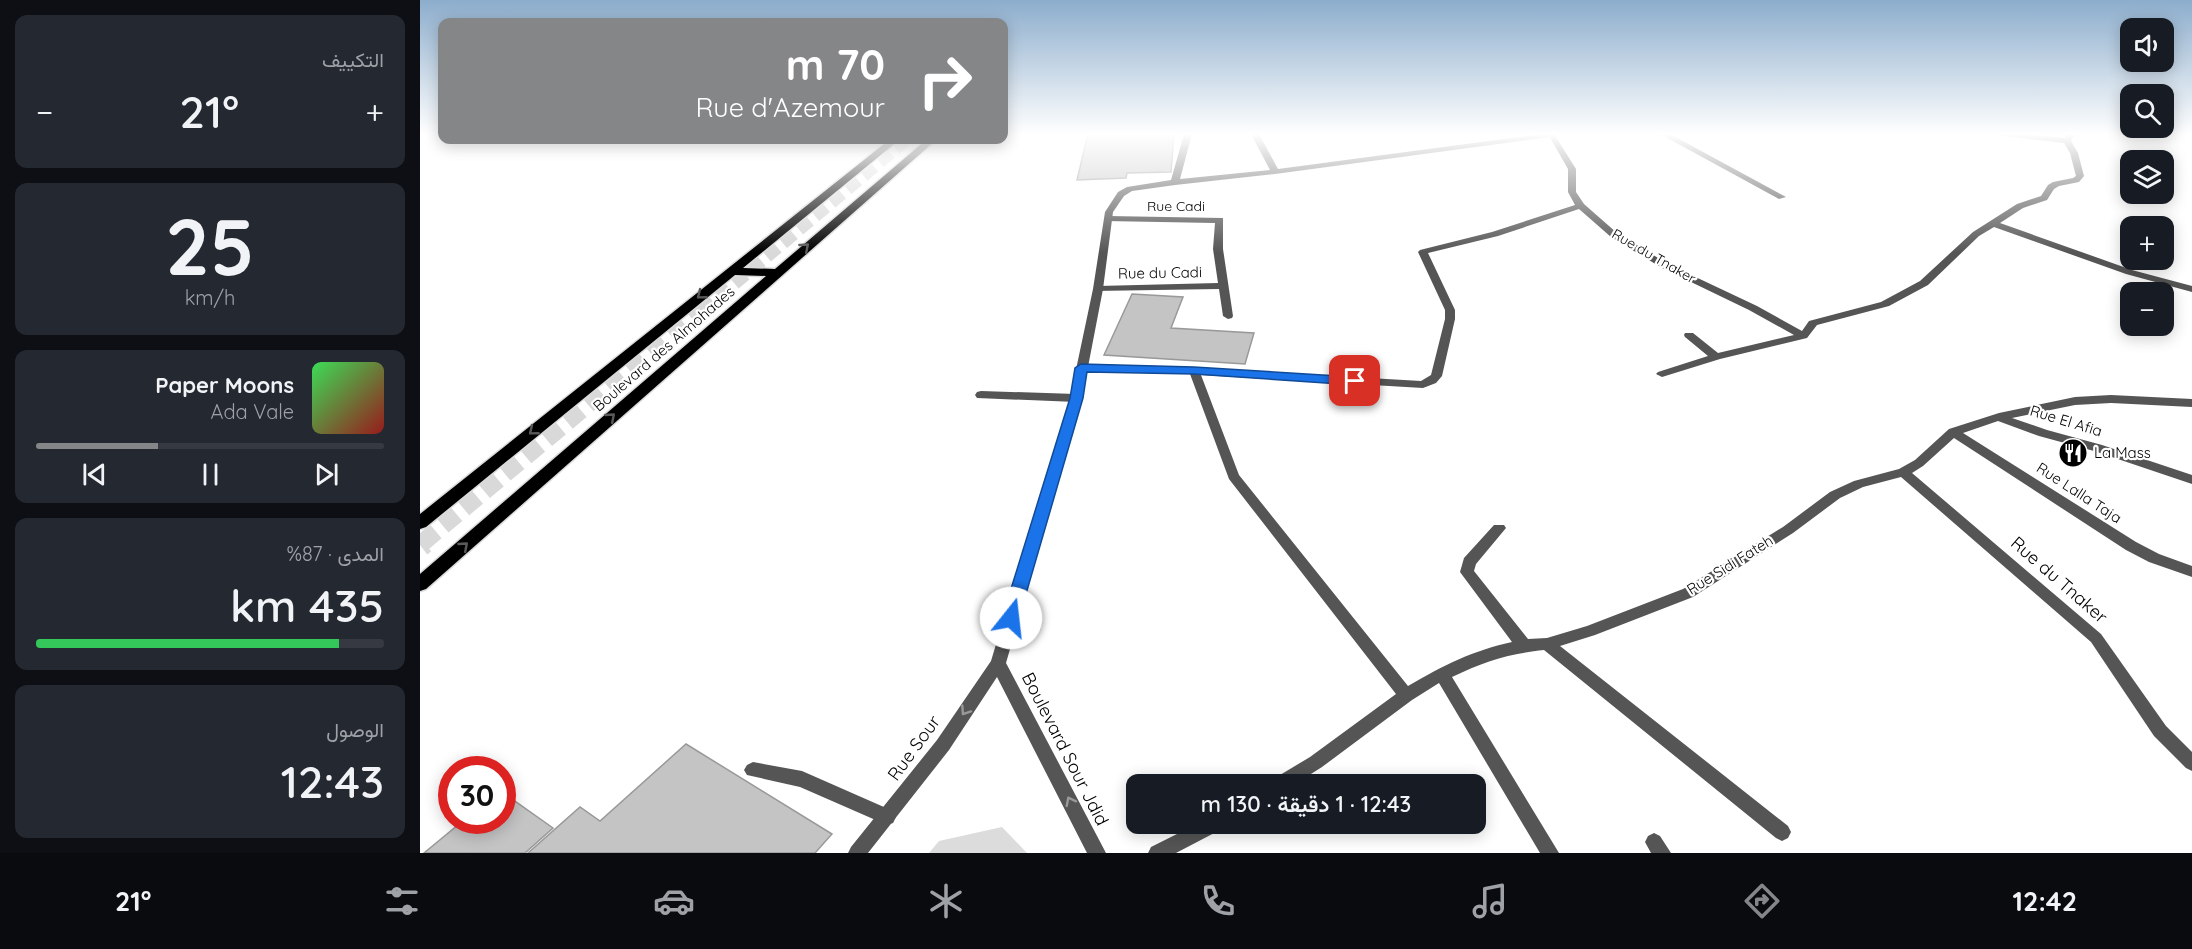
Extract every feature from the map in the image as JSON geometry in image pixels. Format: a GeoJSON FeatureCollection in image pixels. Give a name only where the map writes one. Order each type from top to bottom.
{"type":"FeatureCollection","features":[{"type":"Feature","properties":{"kind":"main road","name":"Boulevard des Almohades"},"geometry":{"type":"LineString","coordinates":[[420,523],[852,174]]}},
{"type":"Feature","properties":{"kind":"main road","name":"Boulevard des Almohades"},"geometry":{"type":"LineString","coordinates":[[420,584],[891,174]]}},
{"type":"Feature","properties":{"kind":"main road"},"geometry":{"type":"LineString","coordinates":[[730,271],[775,273]]}},
{"type":"Feature","properties":{"kind":"street"},"geometry":{"type":"LineString","coordinates":[[1175,182],[1177,174]]}},
{"type":"Feature","properties":{"kind":"street"},"geometry":{"type":"LineString","coordinates":[[1108,219],[1109,212],[1125,191],[1175,182],[1257,174]]}},
{"type":"Feature","properties":{"kind":"street"},"geometry":{"type":"LineString","coordinates":[[1081,368],[1194,371],[1423,385],[1432,381],[1436,376],[1450,319],[1450,310],[1423,252],[1496,234],[1580,206],[1572,192],[1572,174]]}},
{"type":"Feature","properties":{"kind":"street"},"geometry":{"type":"LineString","coordinates":[[1739,174],[1782,197]]}},
{"type":"Feature","properties":{"kind":"street"},"geometry":{"type":"LineString","coordinates":[[1662,374],[1716,357],[1803,336],[1813,323],[1885,303],[1924,283],[1976,234],[2020,206],[2044,198],[2051,187],[2056,184],[2076,180],[2079,174]]}},
{"type":"Feature","properties":{"kind":"street","name":"Rue du Tnaker"},"geometry":{"type":"LineString","coordinates":[[1580,206],[1614,236],[1636,249],[1803,336]]}},
{"type":"Feature","properties":{"kind":"street","name":"Rue Cadi"},"geometry":{"type":"LineString","coordinates":[[1108,219],[1220,220],[1218,249],[1228,316]]}},
{"type":"Feature","properties":{"kind":"street","name":"Rue Sour"},"geometry":{"type":"LineString","coordinates":[[857,853],[943,745],[998,663],[1076,398],[1098,289],[1108,219]]}},
{"type":"Feature","properties":{"kind":"street"},"geometry":{"type":"LineString","coordinates":[[1995,224],[2129,272],[2192,289]]}},
{"type":"Feature","properties":{"kind":"street","name":"Rue du Cadi"},"geometry":{"type":"LineString","coordinates":[[1098,289],[1222,286]]}},
{"type":"Feature","properties":{"kind":"street"},"geometry":{"type":"LineString","coordinates":[[1689,335],[1716,357]]}},
{"type":"Feature","properties":{"kind":"street"},"geometry":{"type":"LineString","coordinates":[[1194,371],[1233,476],[1406,695]]}},
{"type":"Feature","properties":{"kind":"street"},"geometry":{"type":"LineString","coordinates":[[981,395],[1076,398]]}},
{"type":"Feature","properties":{"kind":"street","name":"Rue Sidi Fateh"},"geometry":{"type":"LineString","coordinates":[[1297,774],[1406,695],[1442,674],[1483,655],[1524,646],[1547,644],[1590,631],[1688,593],[1788,530],[1835,495],[1859,484],[1903,472],[1919,463],[1953,432],[1999,417],[2075,401],[2112,399],[2192,403]]}},
{"type":"Feature","properties":{"kind":"street","name":"Rue El Afia"},"geometry":{"type":"LineString","coordinates":[[1999,417],[2043,434],[2088,445],[2192,480]]}},
{"type":"Feature","properties":{"kind":"street","name":"Rue Lalla Taja"},"geometry":{"type":"LineString","coordinates":[[1953,432],[2131,546],[2154,558],[2192,572]]}},
{"type":"Feature","properties":{"kind":"street","name":"Rue du Tnaker"},"geometry":{"type":"LineString","coordinates":[[1903,472],[2096,638],[2160,731],[2192,763]]}},
{"type":"Feature","properties":{"kind":"street"},"geometry":{"type":"LineString","coordinates":[[1498,528],[1469,562],[1467,572],[1524,646]]}},
{"type":"Feature","properties":{"kind":"street"},"geometry":{"type":"LineString","coordinates":[[1547,644],[1782,832]]}},
{"type":"Feature","properties":{"kind":"street","name":"Boulevard Sour Jdid"},"geometry":{"type":"LineString","coordinates":[[998,663],[1097,853]]}},
{"type":"Feature","properties":{"kind":"street"},"geometry":{"type":"LineString","coordinates":[[1442,674],[1550,853]]}},
{"type":"Feature","properties":{"kind":"street"},"geometry":{"type":"LineString","coordinates":[[753,770],[802,778],[887,817]]}},
{"type":"Feature","properties":{"kind":"street"},"geometry":{"type":"LineString","coordinates":[[1157,853],[1195,834]]}},
{"type":"Feature","properties":{"kind":"shaded area"},"geometry":{"type":"Polygon","coordinates":[[[1002,827],[1027,853],[929,853],[939,841],[1002,827]]]}},
{"type":"Feature","properties":{"kind":"building"},"geometry":{"type":"Polygon","coordinates":[[[1078,174],[1127,174],[1126,178],[1077,180],[1078,174]]]}},
{"type":"Feature","properties":{"kind":"building"},"geometry":{"type":"Polygon","coordinates":[[[1132,294],[1183,297],[1171,328],[1254,333],[1245,364],[1104,355],[1132,294]]]}},
{"type":"Feature","properties":{"kind":"building"},"geometry":{"type":"Polygon","coordinates":[[[686,744],[832,834],[815,853],[528,853],[580,807],[600,821],[686,744]]]}},
{"type":"Feature","properties":{"kind":"building"},"geometry":{"type":"Polygon","coordinates":[[[516,802],[553,828],[525,853],[424,853],[447,834],[516,834],[516,802]]]}},
{"type":"Feature","properties":{"kind":"tunnel"},"geometry":{"type":"LineString","coordinates":[[702,310],[865,174]]}},
{"type":"Feature","properties":{"kind":"tunnel"},"geometry":{"type":"LineString","coordinates":[[422,543],[703,308]]}},
{"type":"Feature","properties":{"kind":"tunnel"},"geometry":{"type":"LineString","coordinates":[[420,545],[424,542]]}},
{"type":"Feature","properties":{"kind":"place","name":"La Mass"},"geometry":{"type":"Point","coordinates":[2073,453]}},
{"type":"Feature","properties":{"kind":"route"},"geometry":{"type":"LineString","coordinates":[[1011,618],[1076,398],[1081,368],[1194,371],[1355,381]]}}]}
